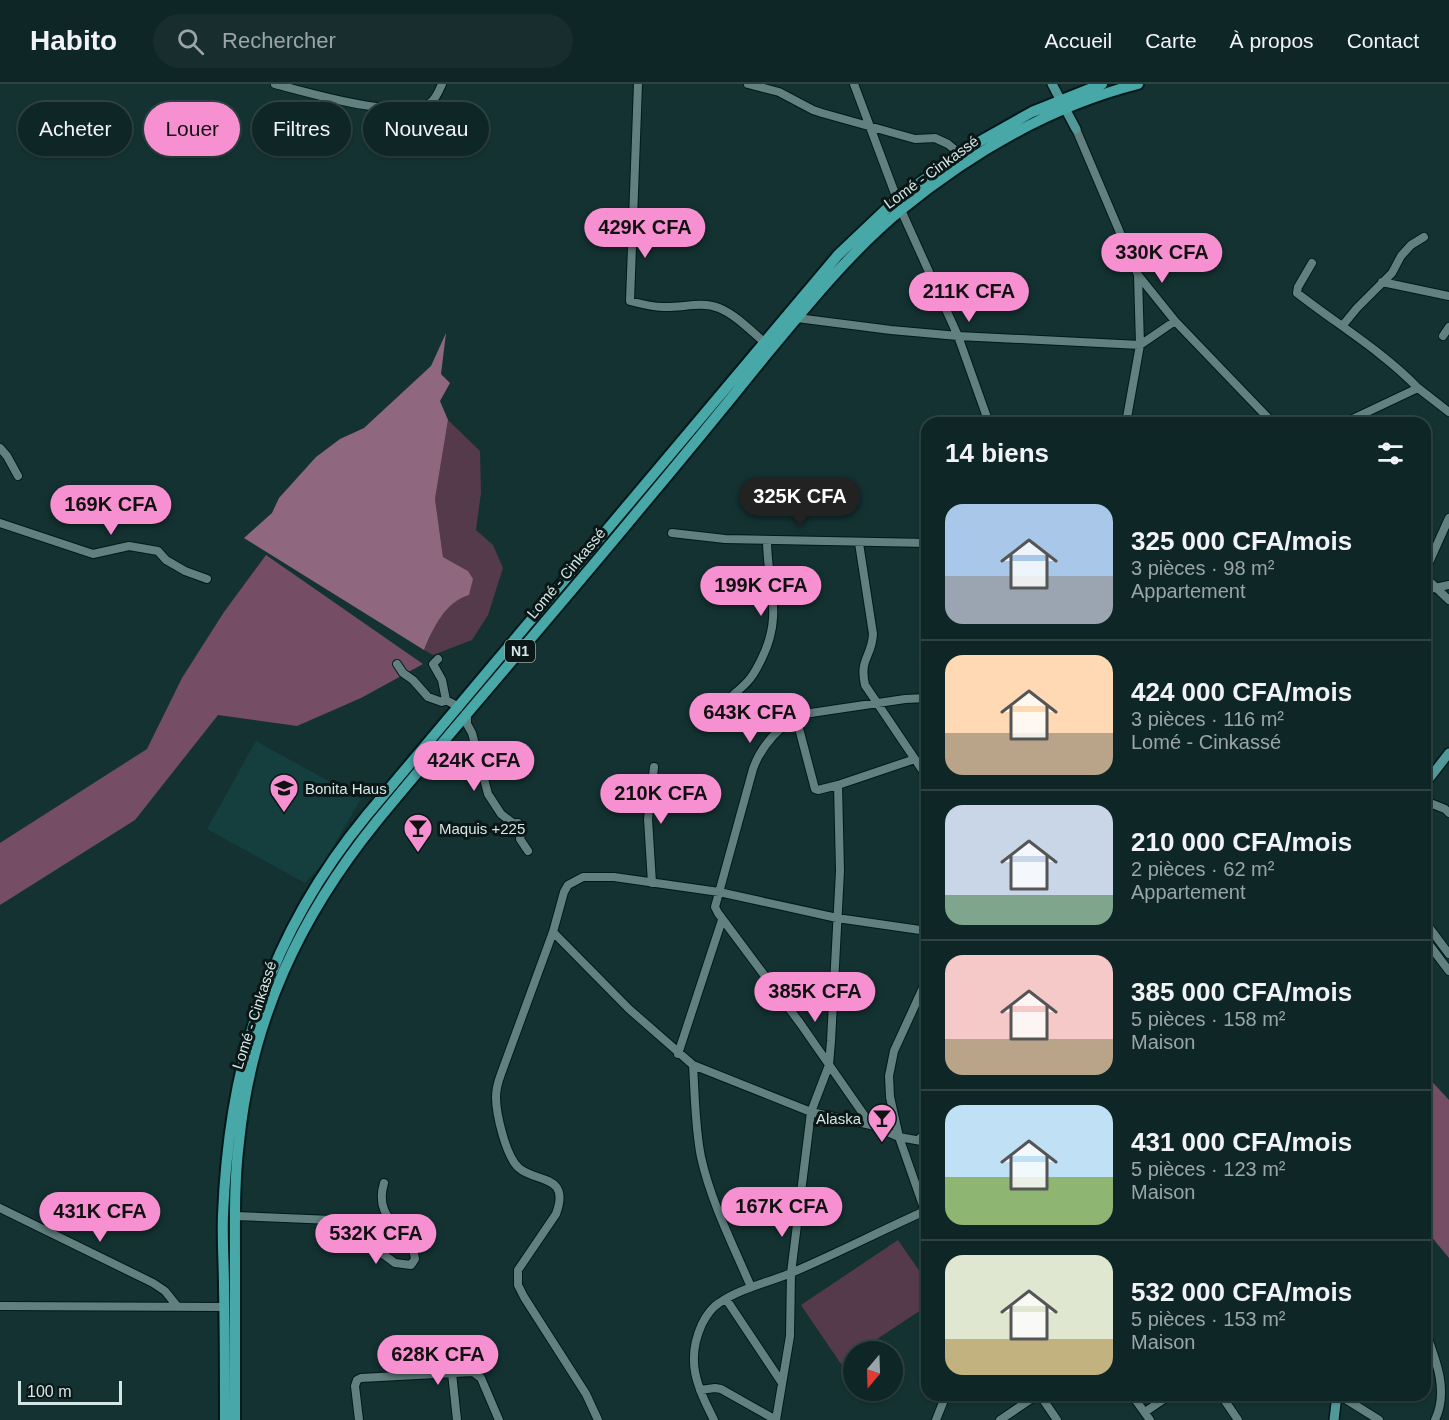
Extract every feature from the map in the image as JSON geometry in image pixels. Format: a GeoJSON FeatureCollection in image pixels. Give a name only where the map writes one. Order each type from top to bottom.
{"type":"FeatureCollection","features":[{"type":"Feature","properties":{"kind":"highway","name":"Lomé - Cinkassé"},"geometry":{"type":"LineString","coordinates":[[463,710],[764,342],[901,210],[1000,141],[1102,84]]}},
{"type":"Feature","properties":{"kind":"highway","name":"Lomé - Cinkassé"},"geometry":{"type":"LineString","coordinates":[[235,1420],[224,1307],[223,1216],[238,1081],[253,1025],[280,963],[315,887],[348,838],[615,539],[838,255],[897,199],[960,154],[1016,120],[1065,103],[1138,84]]}},
{"type":"Feature","properties":{"kind":"highway","name":"Lomé - Cinkassé"},"geometry":{"type":"LineString","coordinates":[[225,1420],[230,1365],[238,1143],[248,1082],[280,963]]}},
{"type":"Feature","properties":{"kind":"main road"},"geometry":{"type":"LineString","coordinates":[[1052,84],[1065,103]]}},
{"type":"Feature","properties":{"kind":"main road"},"geometry":{"type":"LineString","coordinates":[[1058,84],[1076,129]]}},
{"type":"Feature","properties":{"kind":"main road"},"geometry":{"type":"LineString","coordinates":[[1431,776],[1449,753]]}},
{"type":"Feature","properties":{"kind":"main road"},"geometry":{"type":"LineString","coordinates":[[1334,1420],[1337,1401]]}},
{"type":"Feature","properties":{"kind":"street"},"geometry":{"type":"LineString","coordinates":[[275,84],[353,104],[381,108],[429,104],[435,99],[442,84]]}},
{"type":"Feature","properties":{"kind":"street"},"geometry":{"type":"LineString","coordinates":[[638,84],[630,301],[661,308],[702,304],[718,307],[729,313],[764,342]]}},
{"type":"Feature","properties":{"kind":"street"},"geometry":{"type":"LineString","coordinates":[[748,84],[779,93],[813,110],[915,139],[935,138],[948,144],[960,154]]}},
{"type":"Feature","properties":{"kind":"street"},"geometry":{"type":"LineString","coordinates":[[854,84],[897,199]]}},
{"type":"Feature","properties":{"kind":"street"},"geometry":{"type":"LineString","coordinates":[[1076,129],[1138,275],[1175,321],[1267,417]]}},
{"type":"Feature","properties":{"kind":"street"},"geometry":{"type":"LineString","coordinates":[[901,210],[958,336],[987,417]]}},
{"type":"Feature","properties":{"kind":"street"},"geometry":{"type":"LineString","coordinates":[[1343,325],[1392,273],[1401,256],[1411,245],[1424,237]]}},
{"type":"Feature","properties":{"kind":"street"},"geometry":{"type":"LineString","coordinates":[[1312,263],[1297,292],[1343,325],[1449,412]]}},
{"type":"Feature","properties":{"kind":"street"},"geometry":{"type":"LineString","coordinates":[[1127,417],[1140,345],[1138,275]]}},
{"type":"Feature","properties":{"kind":"street"},"geometry":{"type":"LineString","coordinates":[[1382,282],[1449,296]]}},
{"type":"Feature","properties":{"kind":"street"},"geometry":{"type":"LineString","coordinates":[[793,315],[891,330],[958,336],[1140,345],[1175,321]]}},
{"type":"Feature","properties":{"kind":"street"},"geometry":{"type":"LineString","coordinates":[[1443,336],[1449,327]]}},
{"type":"Feature","properties":{"kind":"street"},"geometry":{"type":"LineString","coordinates":[[1357,417],[1418,388]]}},
{"type":"Feature","properties":{"kind":"street"},"geometry":{"type":"LineString","coordinates":[[0,448],[18,476]]}},
{"type":"Feature","properties":{"kind":"street"},"geometry":{"type":"LineString","coordinates":[[1431,558],[1449,518]]}},
{"type":"Feature","properties":{"kind":"street"},"geometry":{"type":"LineString","coordinates":[[0,523],[93,554],[129,546],[158,551],[166,560],[185,571],[207,579]]}},
{"type":"Feature","properties":{"kind":"street"},"geometry":{"type":"LineString","coordinates":[[672,533],[708,538],[921,543]]}},
{"type":"Feature","properties":{"kind":"street"},"geometry":{"type":"LineString","coordinates":[[734,694],[753,676],[770,640],[774,622],[774,597],[767,563],[767,540]]}},
{"type":"Feature","properties":{"kind":"street"},"geometry":{"type":"LineString","coordinates":[[859,543],[873,634],[862,671],[868,692],[921,768]]}},
{"type":"Feature","properties":{"kind":"street"},"geometry":{"type":"LineString","coordinates":[[1431,582],[1449,600]]}},
{"type":"Feature","properties":{"kind":"street"},"geometry":{"type":"LineString","coordinates":[[1431,588],[1449,585]]}},
{"type":"Feature","properties":{"kind":"street"},"geometry":{"type":"LineString","coordinates":[[438,659],[433,664],[442,680],[446,700]]}},
{"type":"Feature","properties":{"kind":"street"},"geometry":{"type":"LineString","coordinates":[[397,664],[428,697],[442,702],[446,700],[463,710],[472,733],[488,794],[501,814],[514,824],[518,823],[521,830],[520,839],[528,852]]}},
{"type":"Feature","properties":{"kind":"street"},"geometry":{"type":"LineString","coordinates":[[872,1125],[722,920],[715,907],[756,760],[770,739],[796,717],[816,711],[921,698]]}},
{"type":"Feature","properties":{"kind":"street"},"geometry":{"type":"LineString","coordinates":[[796,717],[814,789],[838,785],[915,759]]}},
{"type":"Feature","properties":{"kind":"street"},"geometry":{"type":"LineString","coordinates":[[652,883],[648,819],[654,767]]}},
{"type":"Feature","properties":{"kind":"street"},"geometry":{"type":"LineString","coordinates":[[700,1390],[721,1389],[776,1420],[790,1336],[790,1273],[811,1112],[829,1065],[840,871],[838,785]]}},
{"type":"Feature","properties":{"kind":"street"},"geometry":{"type":"LineString","coordinates":[[1431,803],[1449,813]]}},
{"type":"Feature","properties":{"kind":"street"},"geometry":{"type":"LineString","coordinates":[[598,1420],[586,1394],[518,1285],[518,1270],[556,1214],[560,1196],[551,1183],[523,1172],[517,1167],[504,1138],[496,1098],[501,1074],[568,885],[574,880],[595,876],[614,876],[719,892],[837,918],[921,930]]}},
{"type":"Feature","properties":{"kind":"street"},"geometry":{"type":"LineString","coordinates":[[678,1054],[722,920]]}},
{"type":"Feature","properties":{"kind":"street"},"geometry":{"type":"LineString","coordinates":[[1431,930],[1449,954]]}},
{"type":"Feature","properties":{"kind":"street"},"geometry":{"type":"LineString","coordinates":[[553,932],[629,1009],[693,1065],[811,1112],[872,1125],[899,1137],[921,1141]]}},
{"type":"Feature","properties":{"kind":"street"},"geometry":{"type":"LineString","coordinates":[[1431,947],[1449,971]]}},
{"type":"Feature","properties":{"kind":"street"},"geometry":{"type":"LineString","coordinates":[[921,992],[899,1039],[890,1066],[890,1097],[899,1137],[921,1199]]}},
{"type":"Feature","properties":{"kind":"street"},"geometry":{"type":"LineString","coordinates":[[693,1065],[699,1145],[705,1173],[751,1287]]}},
{"type":"Feature","properties":{"kind":"street"},"geometry":{"type":"LineString","coordinates":[[236,1216],[332,1220],[395,1263],[411,1265],[415,1259],[413,1250],[383,1209],[381,1201],[384,1183]]}},
{"type":"Feature","properties":{"kind":"street"},"geometry":{"type":"LineString","coordinates":[[0,1208],[153,1283],[165,1290],[177,1306]]}},
{"type":"Feature","properties":{"kind":"street"},"geometry":{"type":"LineString","coordinates":[[714,1420],[700,1390],[693,1363],[695,1345],[706,1316],[719,1303],[751,1287],[790,1273],[921,1215]]}},
{"type":"Feature","properties":{"kind":"street"},"geometry":{"type":"LineString","coordinates":[[726,1299],[782,1383]]}},
{"type":"Feature","properties":{"kind":"street"},"geometry":{"type":"LineString","coordinates":[[0,1306],[224,1307]]}},
{"type":"Feature","properties":{"kind":"street"},"geometry":{"type":"LineString","coordinates":[[1431,1351],[1443,1390],[1441,1406],[1434,1420]]}},
{"type":"Feature","properties":{"kind":"street"},"geometry":{"type":"LineString","coordinates":[[359,1420],[355,1386],[357,1380],[473,1372],[479,1375],[500,1420]]}},
{"type":"Feature","properties":{"kind":"street"},"geometry":{"type":"LineString","coordinates":[[452,1373],[457,1420]]}},
{"type":"Feature","properties":{"kind":"street"},"geometry":{"type":"LineString","coordinates":[[936,1420],[944,1401]]}},
{"type":"Feature","properties":{"kind":"street"},"geometry":{"type":"LineString","coordinates":[[1000,1420],[1030,1401]]}},
{"type":"Feature","properties":{"kind":"street"},"geometry":{"type":"LineString","coordinates":[[1043,1401],[1057,1420]]}},
{"type":"Feature","properties":{"kind":"street"},"geometry":{"type":"LineString","coordinates":[[1137,1401],[1150,1420]]}},
{"type":"Feature","properties":{"kind":"street"},"geometry":{"type":"LineString","coordinates":[[1146,1412],[1162,1401]]}},
{"type":"Feature","properties":{"kind":"street"},"geometry":{"type":"LineString","coordinates":[[1225,1401],[1238,1420]]}},
{"type":"Feature","properties":{"kind":"street"},"geometry":{"type":"LineString","coordinates":[[1348,1401],[1379,1420]]}},
{"type":"Feature","properties":{"kind":"shaded area"},"geometry":{"type":"Polygon","coordinates":[[[446,333],[441,374],[450,383],[440,401],[448,420],[435,499],[443,557],[468,571],[473,579],[469,595],[453,603],[441,617],[424,650],[244,538],[272,513],[279,498],[316,457],[340,439],[364,428],[431,366],[446,333]]]}},
{"type":"Feature","properties":{"kind":"shaded area"},"geometry":{"type":"Polygon","coordinates":[[[448,420],[480,451],[481,493],[476,530],[493,545],[503,568],[488,615],[472,640],[433,655],[424,650],[436,622],[457,598],[468,571],[443,557],[435,499],[448,420]]]}},
{"type":"Feature","properties":{"kind":"shaded area"},"geometry":{"type":"Polygon","coordinates":[[[266,555],[423,664],[361,698],[297,726],[218,715],[135,820],[0,905],[0,843],[147,749],[182,678],[224,612],[266,555]]]}},
{"type":"Feature","properties":{"kind":"shaded area","name":"Bonita Haus"},"geometry":{"type":"Polygon","coordinates":[[[256,741],[361,799],[324,862],[305,883],[207,829],[256,741]]]}},
{"type":"Feature","properties":{"kind":"shaded area"},"geometry":{"type":"Polygon","coordinates":[[[1431,1080],[1449,1100],[1449,1258],[1431,1236],[1431,1080]]]}},
{"type":"Feature","properties":{"kind":"shaded area"},"geometry":{"type":"Polygon","coordinates":[[[898,1240],[921,1273],[921,1310],[874,1341],[843,1341],[843,1362],[841,1364],[801,1305],[898,1240]]]}},
{"type":"Feature","properties":{"kind":"place","name":"Bonita Haus"},"geometry":{"type":"Point","coordinates":[284,814]}},
{"type":"Feature","properties":{"kind":"place","name":"Maquis +225"},"geometry":{"type":"Point","coordinates":[418,854]}},
{"type":"Feature","properties":{"kind":"place","name":"Alaska"},"geometry":{"type":"Point","coordinates":[882,1144]}}]}
